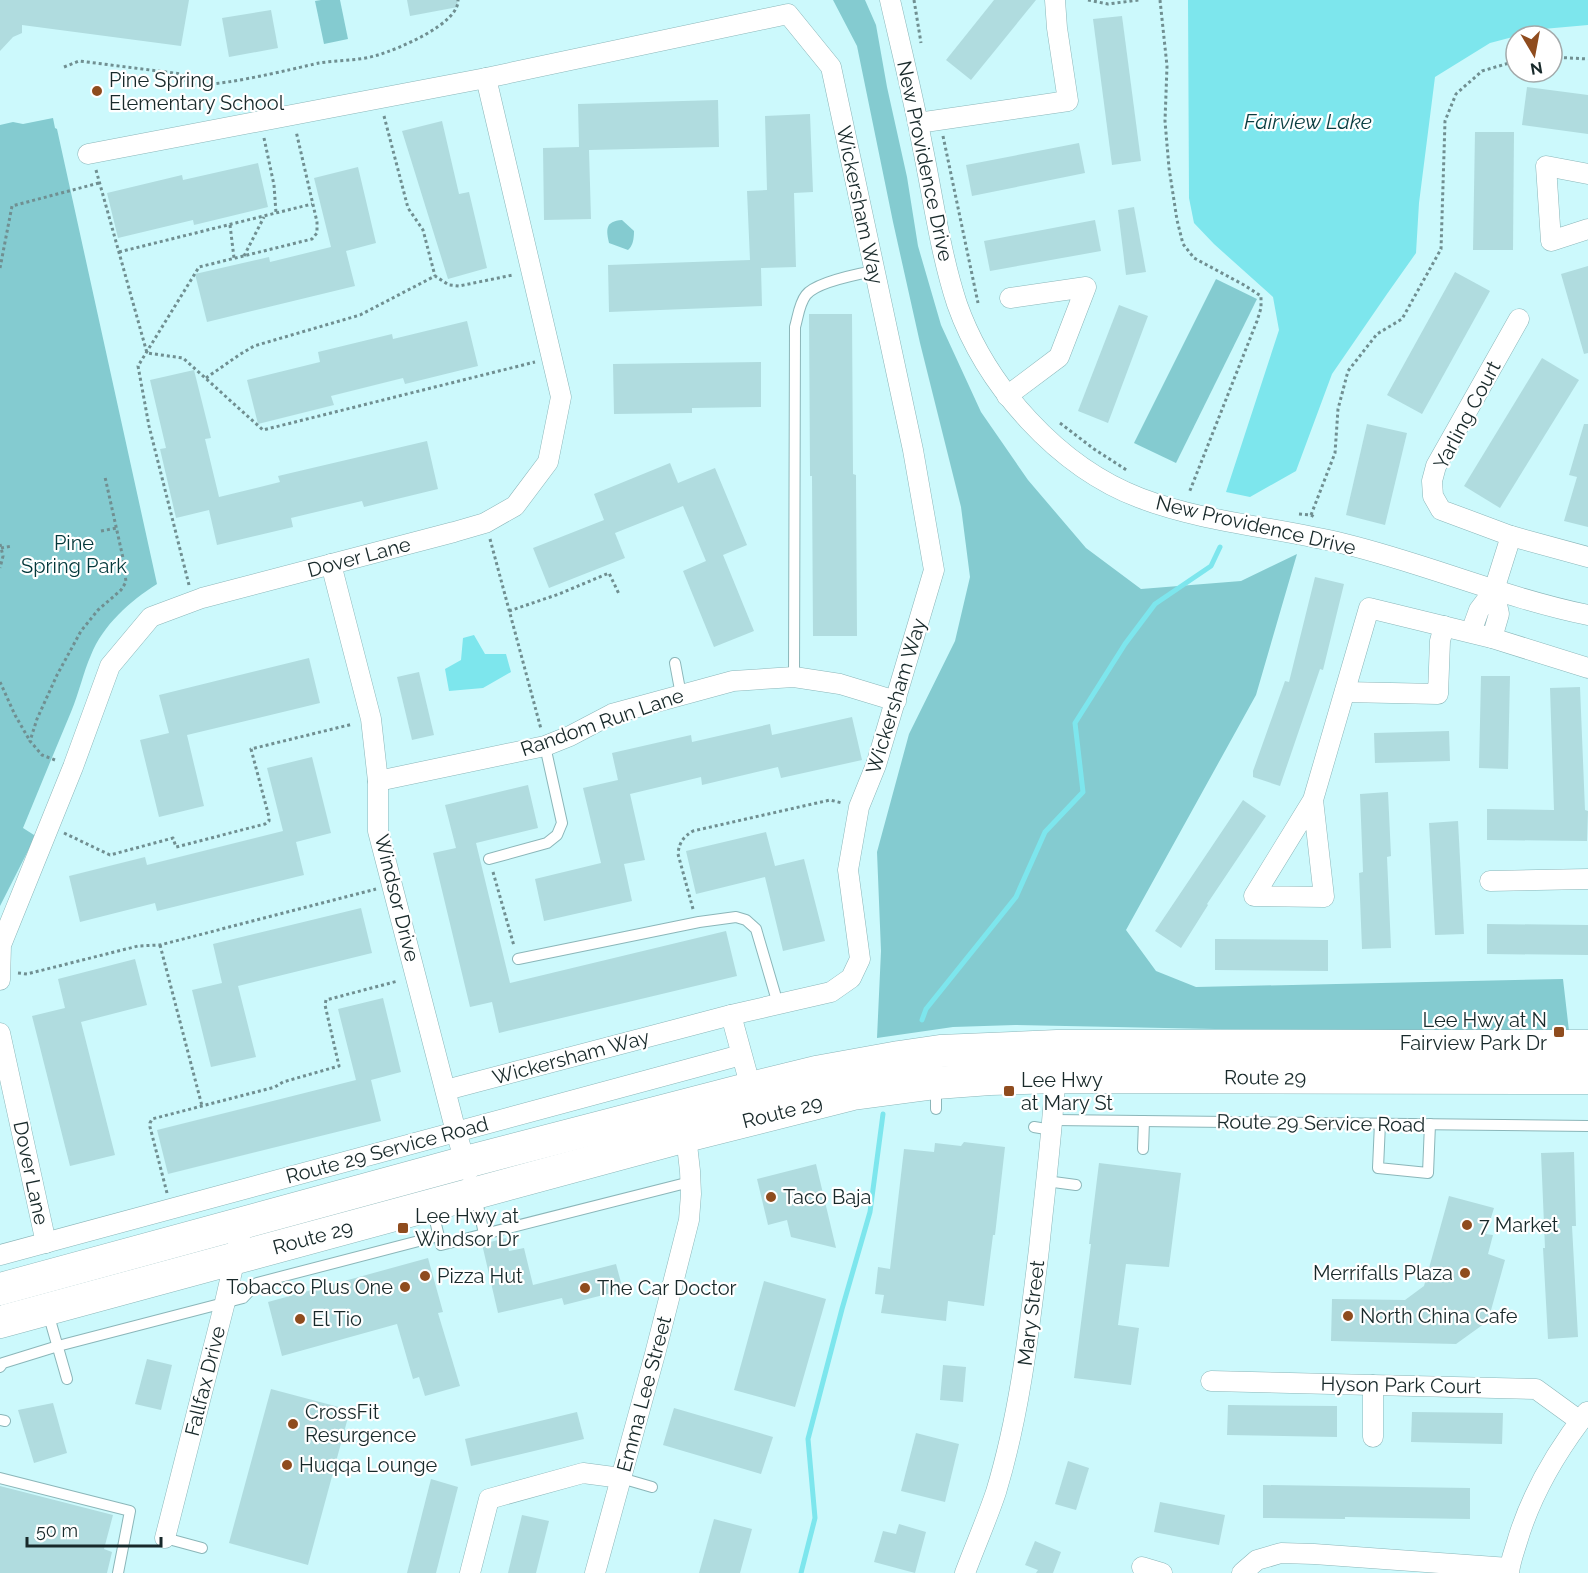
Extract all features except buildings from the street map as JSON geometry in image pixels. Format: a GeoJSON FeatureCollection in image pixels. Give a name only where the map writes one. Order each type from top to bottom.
{"type":"FeatureCollection","features":[{"type":"Feature","properties":{"kind":"main road","name":"Route 29"},"geometry":{"type":"LineString","coordinates":[[0,1322],[235,1258],[357,1241],[431,1205],[475,1193],[682,1121],[751,1088],[816,1072],[899,1057],[940,1051],[1057,1046],[1588,1046]]}},
{"type":"Feature","properties":{"kind":"main road","name":"Route 29"},"geometry":{"type":"LineString","coordinates":[[0,1289],[466,1162],[682,1121],[853,1094],[936,1096],[990,1078],[1588,1078]]}},
{"type":"Feature","properties":{"kind":"street","name":"New Providence Drive"},"geometry":{"type":"LineString","coordinates":[[890,0],[918,123],[947,269],[958,305],[972,339],[992,374],[1007,396],[1040,432],[1075,462],[1105,481],[1137,497],[1181,512],[1300,533],[1346,544],[1562,610],[1588,615]]}},
{"type":"Feature","properties":{"kind":"street"},"geometry":{"type":"LineString","coordinates":[[918,123],[1068,101],[1055,0]]}},
{"type":"Feature","properties":{"kind":"street","name":"Wickersham Way"},"geometry":{"type":"LineString","coordinates":[[90,154],[486,78],[788,14],[831,67],[913,450],[934,570],[876,765],[859,807],[848,870],[860,959],[851,978],[831,992],[731,1015],[446,1090]]}},
{"type":"Feature","properties":{"kind":"street","name":"Dover Lane"},"geometry":{"type":"LineString","coordinates":[[0,980],[1,945],[73,767],[110,666],[151,617],[193,601],[485,523],[515,506],[548,462],[561,397],[486,78]]}},
{"type":"Feature","properties":{"kind":"street"},"geometry":{"type":"LineString","coordinates":[[1588,174],[1545,166],[1551,241],[1588,229]]}},
{"type":"Feature","properties":{"kind":"street"},"geometry":{"type":"LineString","coordinates":[[1007,396],[1059,357],[1086,287],[1010,298]]}},
{"type":"Feature","properties":{"kind":"street","name":"Yarling Court"},"geometry":{"type":"LineString","coordinates":[[1519,320],[1436,466],[1432,481],[1433,496],[1441,510],[1511,536],[1588,557]]}},
{"type":"Feature","properties":{"kind":"street"},"geometry":{"type":"LineString","coordinates":[[1471,632],[1479,610],[1494,590],[1511,536]]}},
{"type":"Feature","properties":{"kind":"street","name":"Windsor Drive"},"geometry":{"type":"LineString","coordinates":[[331,564],[370,719],[378,780],[378,831],[456,1132],[475,1193]]}},
{"type":"Feature","properties":{"kind":"street"},"geometry":{"type":"LineString","coordinates":[[1492,638],[1499,614],[1494,590]]}},
{"type":"Feature","properties":{"kind":"street"},"geometry":{"type":"LineString","coordinates":[[1313,800],[1324,897],[1254,896],[1313,800],[1369,608],[1471,632],[1588,668]]}},
{"type":"Feature","properties":{"kind":"street"},"geometry":{"type":"LineString","coordinates":[[1345,692],[1438,694],[1440,641],[1444,626]]}},
{"type":"Feature","properties":{"kind":"street","name":"Random Run Lane"},"geometry":{"type":"LineString","coordinates":[[378,780],[545,746],[612,714],[733,681],[794,677],[840,684],[896,701]]}},
{"type":"Feature","properties":{"kind":"street"},"geometry":{"type":"LineString","coordinates":[[1490,881],[1588,879]]}},
{"type":"Feature","properties":{"kind":"street"},"geometry":{"type":"LineString","coordinates":[[731,1015],[751,1088]]}},
{"type":"Feature","properties":{"kind":"street","name":"Dover Lane"},"geometry":{"type":"LineString","coordinates":[[0,1033],[46,1243]]}},
{"type":"Feature","properties":{"kind":"street","name":"Mary Street"},"geometry":{"type":"LineString","coordinates":[[965,1573],[995,1493],[1021,1387],[1023,1328],[1046,1181],[1046,1126],[1056,1077],[1057,1046]]}},
{"type":"Feature","properties":{"kind":"street","name":"Route 29 Service Road"},"geometry":{"type":"LineString","coordinates":[[0,1255],[741,1055]]}},
{"type":"Feature","properties":{"kind":"street","name":"Emma Lee Street"},"geometry":{"type":"LineString","coordinates":[[595,1573],[674,1285],[689,1220],[691,1194],[682,1121]]}},
{"type":"Feature","properties":{"kind":"street","name":"Fallfax Drive"},"geometry":{"type":"LineString","coordinates":[[165,1538],[243,1223]]}},
{"type":"Feature","properties":{"kind":"street","name":"Hyson Park Court"},"geometry":{"type":"LineString","coordinates":[[1211,1381],[1536,1389],[1584,1416]]}},
{"type":"Feature","properties":{"kind":"street"},"geometry":{"type":"LineString","coordinates":[[1373,1385],[1373,1437]]}},
{"type":"Feature","properties":{"kind":"street"},"geometry":{"type":"LineString","coordinates":[[1242,1573],[1257,1560],[1281,1554],[1314,1554],[1509,1570],[1534,1495],[1554,1459],[1584,1416]]}},
{"type":"Feature","properties":{"kind":"street"},"geometry":{"type":"LineString","coordinates":[[470,1573],[489,1498],[583,1473],[621,1478]]}},
{"type":"Feature","properties":{"kind":"street"},"geometry":{"type":"LineString","coordinates":[[1142,1567],[1162,1573]]}},
{"type":"Feature","properties":{"kind":"lane"},"geometry":{"type":"LineString","coordinates":[[794,677],[795,327],[799,309],[807,293],[823,284],[874,271]]}},
{"type":"Feature","properties":{"kind":"lane"},"geometry":{"type":"LineString","coordinates":[[675,663],[681,695]]}},
{"type":"Feature","properties":{"kind":"lane"},"geometry":{"type":"LineString","coordinates":[[489,859],[547,843],[557,835],[562,823],[545,746]]}},
{"type":"Feature","properties":{"kind":"lane"},"geometry":{"type":"LineString","coordinates":[[518,960],[696,922],[736,917],[746,920],[756,929],[778,1004]]}},
{"type":"Feature","properties":{"kind":"lane"},"geometry":{"type":"LineString","coordinates":[[1143,1149],[1144,1121]]}},
{"type":"Feature","properties":{"kind":"lane","name":"Route 29 Service Road"},"geometry":{"type":"LineString","coordinates":[[1046,1126],[1144,1121],[1588,1125]]}},
{"type":"Feature","properties":{"kind":"lane"},"geometry":{"type":"LineString","coordinates":[[1380,1123],[1378,1168],[1428,1173],[1430,1124]]}},
{"type":"Feature","properties":{"kind":"lane"},"geometry":{"type":"LineString","coordinates":[[1046,1181],[1076,1185]]}},
{"type":"Feature","properties":{"kind":"lane"},"geometry":{"type":"LineString","coordinates":[[431,1205],[441,1245],[690,1182]]}},
{"type":"Feature","properties":{"kind":"lane"},"geometry":{"type":"LineString","coordinates":[[475,1193],[484,1234]]}},
{"type":"Feature","properties":{"kind":"lane"},"geometry":{"type":"LineString","coordinates":[[0,1367],[3,1363],[58,1346],[243,1298],[257,1283],[357,1241],[438,1236]]}},
{"type":"Feature","properties":{"kind":"lane"},"geometry":{"type":"LineString","coordinates":[[47,1309],[67,1379]]}},
{"type":"Feature","properties":{"kind":"lane"},"geometry":{"type":"LineString","coordinates":[[0,1478],[130,1511],[118,1573]]}},
{"type":"Feature","properties":{"kind":"lane"},"geometry":{"type":"LineString","coordinates":[[621,1478],[652,1487]]}},
{"type":"Feature","properties":{"kind":"lane"},"geometry":{"type":"LineString","coordinates":[[165,1538],[202,1548]]}},
{"type":"Feature","properties":{"kind":"path"},"geometry":{"type":"LineString","coordinates":[[64,67],[80,62],[182,74],[183,82],[187,85],[244,79],[318,63],[375,56],[408,44],[446,21],[458,6],[458,0]]}},
{"type":"Feature","properties":{"kind":"path"},"geometry":{"type":"LineString","coordinates":[[1088,0],[1108,4],[1139,0]]}},
{"type":"Feature","properties":{"kind":"path"},"geometry":{"type":"LineString","coordinates":[[1160,0],[1167,66],[1165,122],[1168,168],[1183,244],[1194,258],[1261,296],[1261,308],[1257,321],[1181,512]]}},
{"type":"Feature","properties":{"kind":"path"},"geometry":{"type":"LineString","coordinates":[[1564,58],[1588,59]]}},
{"type":"Feature","properties":{"kind":"path"},"geometry":{"type":"LineString","coordinates":[[1311,515],[1335,453],[1338,409],[1348,371],[1377,334],[1402,319],[1441,249],[1445,121],[1456,94],[1482,71],[1504,65]]}},
{"type":"Feature","properties":{"kind":"path"},"geometry":{"type":"LineString","coordinates":[[379,98],[408,208],[423,230],[435,276],[449,285],[459,286],[531,272]]}},
{"type":"Feature","properties":{"kind":"path"},"geometry":{"type":"LineString","coordinates":[[193,601],[148,426],[138,366],[199,267],[312,239],[317,233],[317,222],[292,115]]}},
{"type":"Feature","properties":{"kind":"path"},"geometry":{"type":"LineString","coordinates":[[260,121],[274,185],[276,213]]}},
{"type":"Feature","properties":{"kind":"path"},"geometry":{"type":"LineString","coordinates":[[90,154],[147,353]]}},
{"type":"Feature","properties":{"kind":"path"},"geometry":{"type":"LineString","coordinates":[[0,268],[12,206],[99,183]]}},
{"type":"Feature","properties":{"kind":"path"},"geometry":{"type":"LineString","coordinates":[[118,252],[313,204]]}},
{"type":"Feature","properties":{"kind":"path"},"geometry":{"type":"LineString","coordinates":[[244,256],[265,216]]}},
{"type":"Feature","properties":{"kind":"path"},"geometry":{"type":"LineString","coordinates":[[230,225],[234,258]]}},
{"type":"Feature","properties":{"kind":"path"},"geometry":{"type":"LineString","coordinates":[[206,378],[254,346],[360,315],[435,276]]}},
{"type":"Feature","properties":{"kind":"path"},"geometry":{"type":"LineString","coordinates":[[147,353],[183,358],[263,430],[551,358]]}},
{"type":"Feature","properties":{"kind":"path"},"geometry":{"type":"LineString","coordinates":[[30,741],[37,719],[57,675],[81,631],[126,582],[105,477]]}},
{"type":"Feature","properties":{"kind":"path"},"geometry":{"type":"LineString","coordinates":[[485,523],[545,746]]}},
{"type":"Feature","properties":{"kind":"path"},"geometry":{"type":"LineString","coordinates":[[101,531],[117,528]]}},
{"type":"Feature","properties":{"kind":"path"},"geometry":{"type":"LineString","coordinates":[[0,568],[3,556],[0,546],[12,546]]}},
{"type":"Feature","properties":{"kind":"path"},"geometry":{"type":"LineString","coordinates":[[509,611],[559,594],[609,573],[619,594]]}},
{"type":"Feature","properties":{"kind":"path"},"geometry":{"type":"LineString","coordinates":[[0,682],[15,715],[30,741],[42,755],[73,767]]}},
{"type":"Feature","properties":{"kind":"path"},"geometry":{"type":"LineString","coordinates":[[49,826],[110,855],[174,838],[176,847],[265,824],[269,821],[269,817],[251,749],[370,719]]}},
{"type":"Feature","properties":{"kind":"path"},"geometry":{"type":"LineString","coordinates":[[696,922],[678,854],[684,837],[693,831],[830,800],[859,807]]}},
{"type":"Feature","properties":{"kind":"path"},"geometry":{"type":"LineString","coordinates":[[489,859],[518,960]]}},
{"type":"Feature","properties":{"kind":"path"},"geometry":{"type":"LineString","coordinates":[[0,972],[27,974],[138,946],[160,945],[365,891],[393,886]]}},
{"type":"Feature","properties":{"kind":"path"},"geometry":{"type":"LineString","coordinates":[[160,945],[201,1106]]}},
{"type":"Feature","properties":{"kind":"path"},"geometry":{"type":"LineString","coordinates":[[172,1209],[150,1123],[156,1118],[275,1087],[283,1082],[339,1066],[325,1005],[326,1000],[416,976]]}},
{"type":"Feature","properties":{"kind":"green space"},"geometry":{"type":"Polygon","coordinates":[[[340,0],[348,39],[324,44],[315,1],[340,0]]]}},
{"type":"Feature","properties":{"kind":"green space"},"geometry":{"type":"Polygon","coordinates":[[[833,0],[865,0],[876,25],[907,177],[918,246],[941,325],[981,412],[1028,480],[1086,548],[1141,589],[1241,581],[1297,554],[1256,695],[1126,930],[1156,971],[1196,987],[1563,979],[1569,1031],[1215,1029],[1015,1025],[953,1027],[877,1038],[881,951],[877,852],[909,734],[955,641],[970,577],[961,507],[920,343],[857,46],[833,0]]]}},
{"type":"Feature","properties":{"kind":"green space","name":"Pine Spring Park"},"geometry":{"type":"Polygon","coordinates":[[[53,118],[157,584],[118,615],[96,644],[71,712],[23,828],[35,837],[0,906],[0,125],[13,122],[23,124],[53,118]]]}},
{"type":"Feature","properties":{"kind":"green space"},"geometry":{"type":"Polygon","coordinates":[[[622,220],[634,231],[633,242],[628,250],[609,243],[608,238],[607,230],[610,224],[622,220]]]}},
{"type":"Feature","properties":{"kind":"green space"},"geometry":{"type":"Polygon","coordinates":[[[1216,279],[1257,299],[1176,463],[1134,443],[1216,279]]]}},
{"type":"Feature","properties":{"kind":"water","name":"Fairview Lake"},"geometry":{"type":"Polygon","coordinates":[[[1188,0],[1588,0],[1588,25],[1564,27],[1564,24],[1504,24],[1504,39],[1490,43],[1435,77],[1419,203],[1416,253],[1332,374],[1296,471],[1250,497],[1226,492],[1279,330],[1273,297],[1194,223],[1189,198],[1188,0]]]}},
{"type":"Feature","properties":{"kind":"water"},"geometry":{"type":"Polygon","coordinates":[[[474,635],[485,654],[506,654],[511,672],[483,688],[449,691],[445,669],[461,660],[463,638],[474,635]]]}},
{"type":"Feature","properties":{"kind":"waterway"},"geometry":{"type":"LineString","coordinates":[[922,1020],[926,1009],[1016,897],[1045,832],[1083,792],[1075,723],[1125,644],[1155,604],[1211,566],[1220,547]]}},
{"type":"Feature","properties":{"kind":"waterway"},"geometry":{"type":"LineString","coordinates":[[801,1573],[815,1518],[808,1439],[870,1212],[883,1114]]}},
{"type":"Feature","properties":{"kind":"place","name":"Pine Spring Elementary School"},"geometry":{"type":"Point","coordinates":[97,91]}},
{"type":"Feature","properties":{"kind":"place","name":"Lee Hwy at N Fairview Park Dr"},"geometry":{"type":"Point","coordinates":[1559,1032]}},
{"type":"Feature","properties":{"kind":"place","name":"Lee Hwy at Mary St"},"geometry":{"type":"Point","coordinates":[1009,1091]}},
{"type":"Feature","properties":{"kind":"place","name":"Taco Baja"},"geometry":{"type":"Point","coordinates":[771,1197]}},
{"type":"Feature","properties":{"kind":"place","name":"7 Market"},"geometry":{"type":"Point","coordinates":[1467,1225]}},
{"type":"Feature","properties":{"kind":"place","name":"Lee Hwy at Windsor Dr"},"geometry":{"type":"Point","coordinates":[403,1228]}},
{"type":"Feature","properties":{"kind":"place","name":"Merrifalls Plaza"},"geometry":{"type":"Point","coordinates":[1465,1273]}},
{"type":"Feature","properties":{"kind":"place","name":"Pizza Hut"},"geometry":{"type":"Point","coordinates":[425,1276]}},
{"type":"Feature","properties":{"kind":"place","name":"Tobacco Plus One"},"geometry":{"type":"Point","coordinates":[405,1287]}},
{"type":"Feature","properties":{"kind":"place","name":"The Car Doctor"},"geometry":{"type":"Point","coordinates":[585,1288]}},
{"type":"Feature","properties":{"kind":"place","name":"North China Cafe"},"geometry":{"type":"Point","coordinates":[1348,1316]}},
{"type":"Feature","properties":{"kind":"place","name":"El Tio"},"geometry":{"type":"Point","coordinates":[300,1319]}},
{"type":"Feature","properties":{"kind":"place","name":"CrossFit Resurgence"},"geometry":{"type":"Point","coordinates":[293,1424]}},
{"type":"Feature","properties":{"kind":"place","name":"Huqqa Lounge"},"geometry":{"type":"Point","coordinates":[287,1465]}}]}
